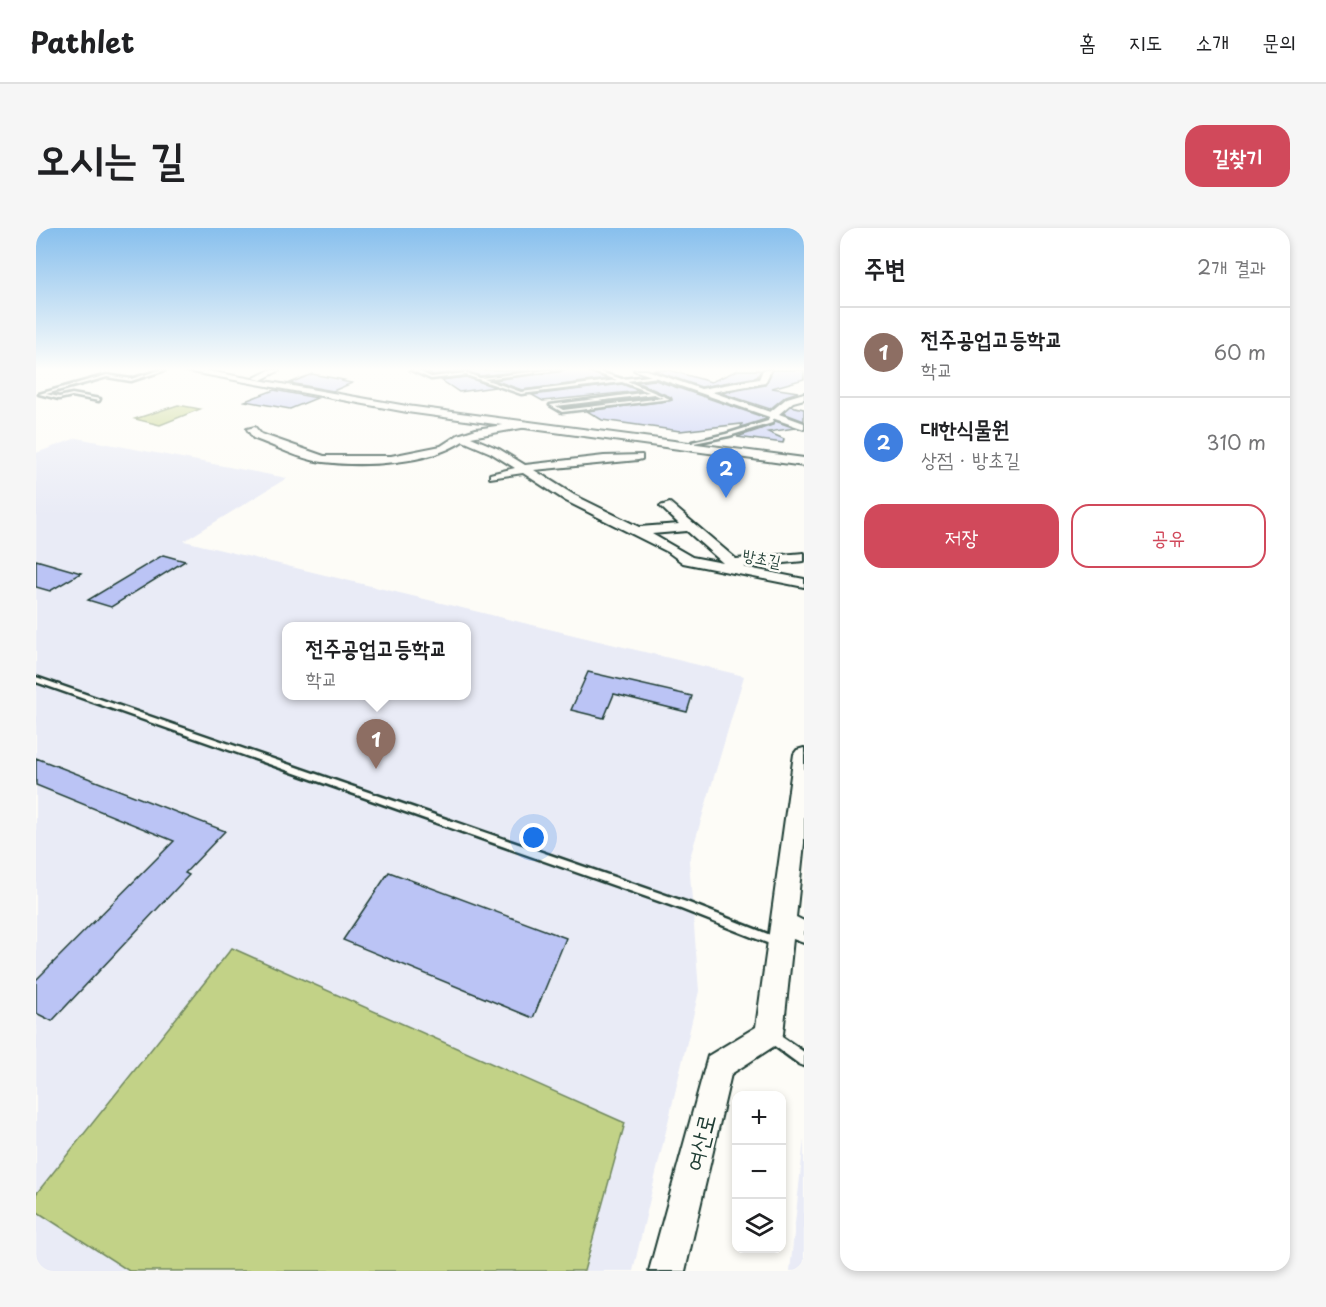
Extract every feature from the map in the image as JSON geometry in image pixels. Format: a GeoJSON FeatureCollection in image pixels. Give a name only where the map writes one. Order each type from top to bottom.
{"type":"FeatureCollection","features":[{"type":"Feature","properties":{"kind":"street"},"geometry":{"type":"LineString","coordinates":[[479,419],[804,462]]}},
{"type":"Feature","properties":{"kind":"street"},"geometry":{"type":"LineString","coordinates":[[519,419],[804,456]]}},
{"type":"Feature","properties":{"kind":"street"},"geometry":{"type":"LineString","coordinates":[[783,419],[804,426]]}},
{"type":"Feature","properties":{"kind":"street"},"geometry":{"type":"LineString","coordinates":[[252,429],[257,436],[323,459],[391,459],[444,448],[462,437],[479,431],[524,425]]}},
{"type":"Feature","properties":{"kind":"street","name":"방초길"},"geometry":{"type":"LineString","coordinates":[[462,437],[495,451],[585,506],[688,560],[804,583]]}},
{"type":"Feature","properties":{"kind":"street"},"geometry":{"type":"LineString","coordinates":[[494,476],[527,469],[603,459],[638,458]]}},
{"type":"Feature","properties":{"kind":"street"},"geometry":{"type":"LineString","coordinates":[[585,506],[613,503]]}},
{"type":"Feature","properties":{"kind":"street","name":"방초길"},"geometry":{"type":"LineString","coordinates":[[666,506],[733,564]]}},
{"type":"Feature","properties":{"kind":"street"},"geometry":{"type":"LineString","coordinates":[[636,531],[691,527]]}},
{"type":"Feature","properties":{"kind":"street","name":"방초길"},"geometry":{"type":"LineString","coordinates":[[714,566],[804,557]]}},
{"type":"Feature","properties":{"kind":"street"},"geometry":{"type":"LineString","coordinates":[[769,1034],[790,933],[804,754]]}},
{"type":"Feature","properties":{"kind":"street","name":"여산로"},"geometry":{"type":"LineString","coordinates":[[667,1271],[718,1066],[769,1034]]}},
{"type":"Feature","properties":{"kind":"lane"},"geometry":{"type":"LineString","coordinates":[[694,442],[753,429],[770,422],[771,419]]}},
{"type":"Feature","properties":{"kind":"lane"},"geometry":{"type":"LineString","coordinates":[[36,679],[685,906],[790,933]]}},
{"type":"Feature","properties":{"kind":"lane"},"geometry":{"type":"LineString","coordinates":[[769,1034],[804,1060]]}},
{"type":"Feature","properties":{"kind":"shaded area"},"geometry":{"type":"Polygon","coordinates":[[[77,438],[287,478],[184,541],[744,676],[689,861],[699,991],[633,1271],[36,1271],[36,453],[77,438]]]}},
{"type":"Feature","properties":{"kind":"shaded area"},"geometry":{"type":"Polygon","coordinates":[[[804,1139],[804,1271],[790,1271],[804,1139]]]}},
{"type":"Feature","properties":{"kind":"green space"},"geometry":{"type":"Polygon","coordinates":[[[136,419],[176,419],[160,425],[136,419]]]}},
{"type":"Feature","properties":{"kind":"green space"},"geometry":{"type":"Polygon","coordinates":[[[232,948],[625,1123],[584,1271],[129,1271],[36,1211],[36,1194],[232,948]]]}},
{"type":"Feature","properties":{"kind":"building"},"geometry":{"type":"Polygon","coordinates":[[[600,419],[766,419],[741,427],[742,424],[680,431],[600,419]]]}},
{"type":"Feature","properties":{"kind":"building"},"geometry":{"type":"Polygon","coordinates":[[[775,421],[795,428],[768,432],[784,439],[783,443],[737,437],[773,425],[775,421]]]}},
{"type":"Feature","properties":{"kind":"building"},"geometry":{"type":"Polygon","coordinates":[[[163,555],[185,561],[111,607],[88,600],[163,555]]]}},
{"type":"Feature","properties":{"kind":"building"},"geometry":{"type":"Polygon","coordinates":[[[36,560],[81,573],[50,591],[36,587],[36,560]]]}},
{"type":"Feature","properties":{"kind":"building"},"geometry":{"type":"Polygon","coordinates":[[[588,672],[692,696],[687,712],[614,694],[604,718],[571,710],[588,672]]]}},
{"type":"Feature","properties":{"kind":"building"},"geometry":{"type":"Polygon","coordinates":[[[36,758],[225,831],[185,873],[189,875],[52,1021],[36,1013],[36,980],[174,841],[36,785],[36,758]]]}},
{"type":"Feature","properties":{"kind":"building"},"geometry":{"type":"Polygon","coordinates":[[[389,872],[566,938],[533,1018],[343,940],[389,872]]]}},
{"type":"Feature","properties":{"kind":"place","name":"대한식물원"},"geometry":{"type":"Point","coordinates":[726,498]}},
{"type":"Feature","properties":{"kind":"place","name":"전주공업고등학교"},"geometry":{"type":"Point","coordinates":[376,769]}}]}
